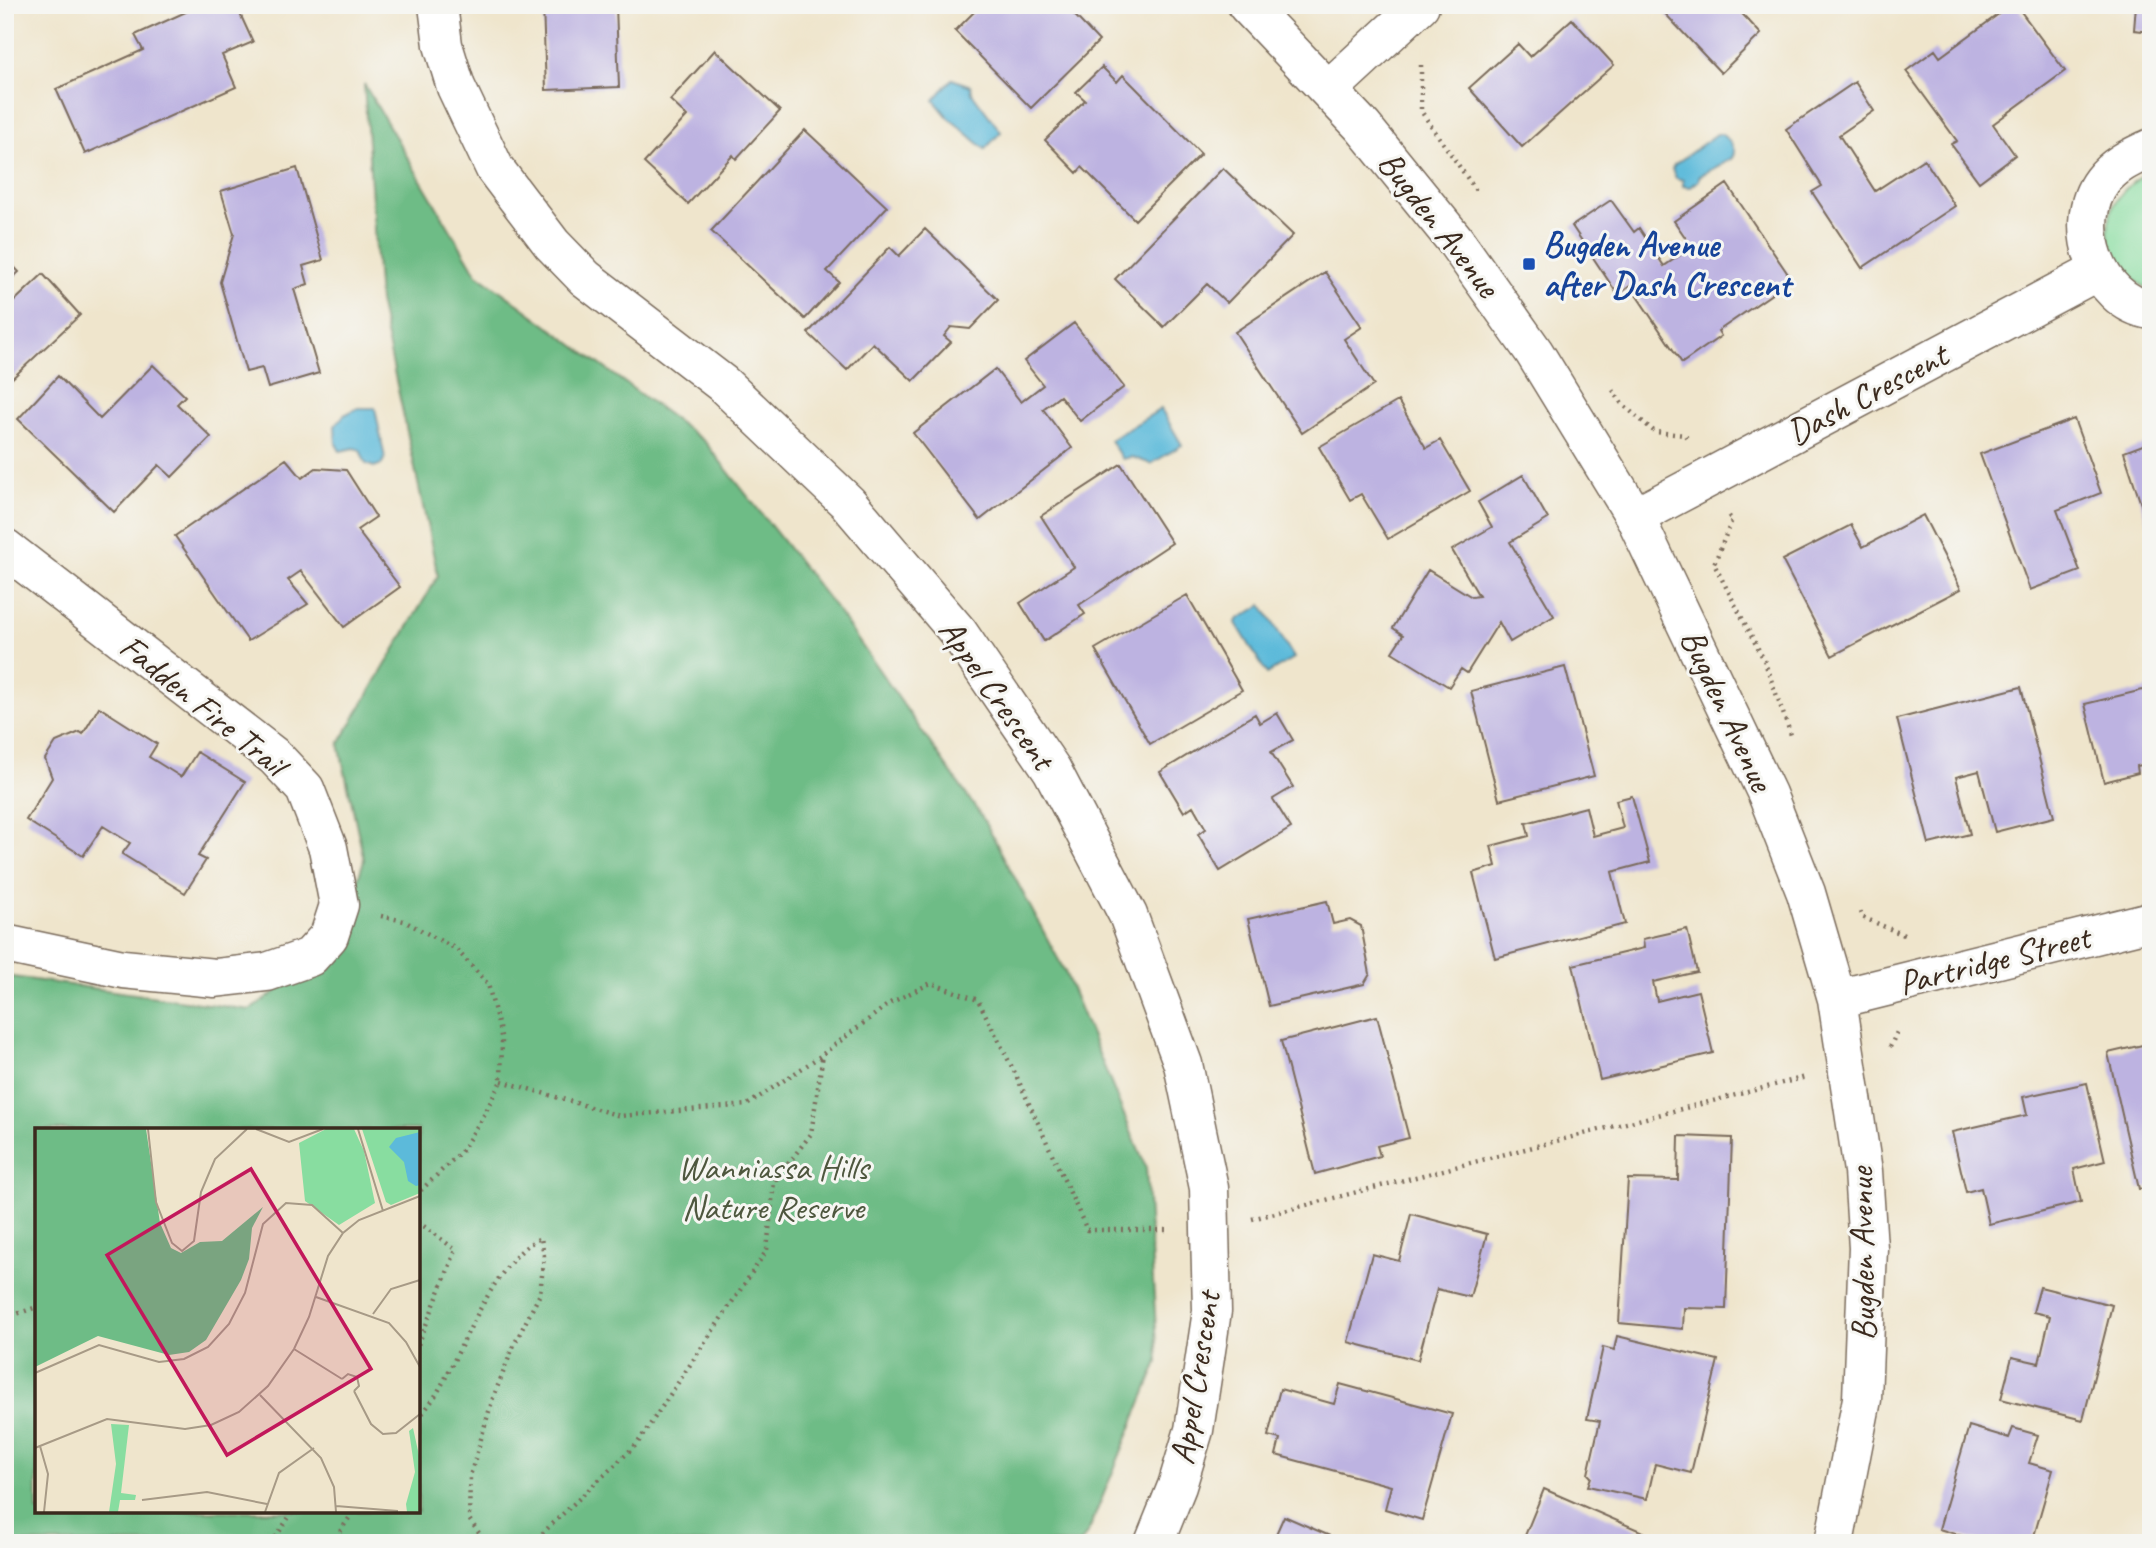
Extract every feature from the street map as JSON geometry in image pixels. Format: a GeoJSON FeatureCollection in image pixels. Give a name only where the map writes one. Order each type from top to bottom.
{"type":"FeatureCollection","features":[{"type":"Feature","properties":{"kind":"street","name":"Appel Crescent"},"geometry":{"type":"LineString","coordinates":[[438,5],[443,45],[456,87],[495,169],[552,244],[585,278],[723,384],[856,513],[958,632],[1052,770],[1128,915],[1184,1064],[1209,1188],[1212,1311],[1194,1430],[1177,1486],[1154,1543]]}},
{"type":"Feature","properties":{"kind":"street","name":"Bugden Avenue"},"geometry":{"type":"LineString","coordinates":[[1247,5],[1388,158],[1454,239],[1534,352],[1635,517],[1767,793],[1806,893],[1837,999],[1863,1171],[1868,1248],[1862,1399],[1834,1543]]}},
{"type":"Feature","properties":{"kind":"street"},"geometry":{"type":"LineString","coordinates":[[1328,90],[1420,5]]}},
{"type":"Feature","properties":{"kind":"street"},"geometry":{"type":"LineString","coordinates":[[2151,148],[2124,160],[2101,182],[2089,211],[2088,242],[2098,271],[2118,294],[2151,310]]}},
{"type":"Feature","properties":{"kind":"street","name":"Dash Crescent"},"geometry":{"type":"LineString","coordinates":[[1635,517],[2098,271]]}},
{"type":"Feature","properties":{"kind":"street","name":"Fadden Fire Trail"},"geometry":{"type":"LineString","coordinates":[[5,548],[275,757],[305,789],[328,848],[338,905],[329,936],[310,957],[267,972],[215,978],[123,969],[5,944]]}},
{"type":"Feature","properties":{"kind":"street","name":"Partridge Street"},"geometry":{"type":"LineString","coordinates":[[1837,999],[2151,921]]}},
{"type":"Feature","properties":{"kind":"path"},"geometry":{"type":"LineString","coordinates":[[1421,64],[1421,111],[1483,201]]}},
{"type":"Feature","properties":{"kind":"path"},"geometry":{"type":"LineString","coordinates":[[1607,381],[1622,404],[1655,432],[1685,435]]}},
{"type":"Feature","properties":{"kind":"path"},"geometry":{"type":"LineString","coordinates":[[1732,520],[1714,564],[1764,660],[1792,737]]}},
{"type":"Feature","properties":{"kind":"path"},"geometry":{"type":"LineString","coordinates":[[1857,904],[1862,917],[1908,937]]}},
{"type":"Feature","properties":{"kind":"path"},"geometry":{"type":"LineString","coordinates":[[338,905],[404,921],[456,949],[488,984],[502,1040],[501,1081],[461,1152],[420,1191]]}},
{"type":"Feature","properties":{"kind":"path"},"geometry":{"type":"LineString","coordinates":[[501,1081],[620,1116],[747,1105],[823,1054],[890,1003],[931,983],[978,1000],[1015,1073],[1087,1230],[1180,1230]]}},
{"type":"Feature","properties":{"kind":"path"},"geometry":{"type":"LineString","coordinates":[[532,1543],[637,1444],[767,1250],[774,1182],[811,1134],[823,1054]]}},
{"type":"Feature","properties":{"kind":"path"},"geometry":{"type":"LineString","coordinates":[[1245,1221],[1814,1074]]}},
{"type":"Feature","properties":{"kind":"path"},"geometry":{"type":"LineString","coordinates":[[420,1223],[456,1250],[420,1340]]}},
{"type":"Feature","properties":{"kind":"path"},"geometry":{"type":"LineString","coordinates":[[420,1416],[439,1391],[494,1284],[529,1242],[541,1238],[544,1256],[540,1294],[514,1345],[493,1398],[470,1476],[469,1519],[486,1543]]}},
{"type":"Feature","properties":{"kind":"path"},"geometry":{"type":"LineString","coordinates":[[5,1318],[35,1308]]}},
{"type":"Feature","properties":{"kind":"path"},"geometry":{"type":"LineString","coordinates":[[272,1543],[292,1513]]}},
{"type":"Feature","properties":{"kind":"path"},"geometry":{"type":"LineString","coordinates":[[332,1543],[353,1513]]}},
{"type":"Feature","properties":{"kind":"green space","name":"Wanniassa Hills Nature Reserve"},"geometry":{"type":"Polygon","coordinates":[[[364,84],[476,273],[705,442],[837,610],[984,820],[1065,972],[1146,1168],[1158,1362],[1089,1530],[1081,1543],[5,1543],[5,976],[250,1010],[336,949],[364,860],[339,744],[438,576],[379,301],[364,84]]]}},
{"type":"Feature","properties":{"kind":"green space"},"geometry":{"type":"Polygon","coordinates":[[[2151,172],[2151,290],[2119,264],[2111,248],[2108,231],[2111,213],[2119,197],[2132,183],[2151,172]]]}},
{"type":"Feature","properties":{"kind":"water"},"geometry":{"type":"Polygon","coordinates":[[[952,79],[971,86],[972,93],[1001,132],[985,149],[948,117],[934,100],[952,79]]]}},
{"type":"Feature","properties":{"kind":"water"},"geometry":{"type":"Polygon","coordinates":[[[1717,134],[1721,134],[1732,145],[1733,156],[1699,176],[1699,180],[1691,187],[1683,186],[1683,180],[1676,178],[1672,169],[1674,165],[1717,134]]]}},
{"type":"Feature","properties":{"kind":"water"},"geometry":{"type":"Polygon","coordinates":[[[358,408],[375,408],[385,459],[382,464],[374,467],[366,464],[360,450],[354,448],[340,451],[336,444],[335,426],[344,415],[358,408]]]}},
{"type":"Feature","properties":{"kind":"water"},"geometry":{"type":"Polygon","coordinates":[[[1161,409],[1182,445],[1151,464],[1132,457],[1122,459],[1110,440],[1161,409]]]}},
{"type":"Feature","properties":{"kind":"water"},"geometry":{"type":"Polygon","coordinates":[[[1262,605],[1294,658],[1267,674],[1236,623],[1262,605]]]}},
{"type":"Feature","properties":{"kind":"building"},"geometry":{"type":"Polygon","coordinates":[[[201,5],[236,5],[253,42],[222,55],[236,87],[85,154],[56,89],[143,50],[135,35],[201,5]]]}},
{"type":"Feature","properties":{"kind":"building"},"geometry":{"type":"Polygon","coordinates":[[[543,5],[616,5],[619,87],[546,90],[543,5]]]}},
{"type":"Feature","properties":{"kind":"building"},"geometry":{"type":"Polygon","coordinates":[[[981,5],[1065,5],[1099,41],[1031,108],[955,31],[981,5]]]}},
{"type":"Feature","properties":{"kind":"building"},"geometry":{"type":"Polygon","coordinates":[[[1657,5],[1734,5],[1761,34],[1721,73],[1657,5]]]}},
{"type":"Feature","properties":{"kind":"building"},"geometry":{"type":"Polygon","coordinates":[[[2011,5],[2016,5],[2065,71],[1993,124],[2015,155],[1979,182],[1951,144],[1957,141],[1906,71],[1935,50],[1940,57],[2011,5]]]}},
{"type":"Feature","properties":{"kind":"building"},"geometry":{"type":"Polygon","coordinates":[[[2136,5],[2151,5],[2151,32],[2134,30],[2136,5]]]}},
{"type":"Feature","properties":{"kind":"building"},"geometry":{"type":"Polygon","coordinates":[[[1572,19],[1614,65],[1522,147],[1469,88],[1518,44],[1530,57],[1572,19]]]}},
{"type":"Feature","properties":{"kind":"building"},"geometry":{"type":"Polygon","coordinates":[[[715,50],[780,111],[736,159],[733,155],[688,204],[644,163],[687,116],[670,100],[715,50]]]}},
{"type":"Feature","properties":{"kind":"building"},"geometry":{"type":"Polygon","coordinates":[[[1102,67],[1117,82],[1123,75],[1201,154],[1135,220],[1082,167],[1077,173],[1045,140],[1085,100],[1076,92],[1102,67]]]}},
{"type":"Feature","properties":{"kind":"building"},"geometry":{"type":"Polygon","coordinates":[[[1855,82],[1874,111],[1839,135],[1875,191],[1924,159],[1955,206],[1862,268],[1812,192],[1822,186],[1786,129],[1855,82]]]}},
{"type":"Feature","properties":{"kind":"building"},"geometry":{"type":"Polygon","coordinates":[[[805,130],[887,207],[827,271],[839,282],[805,319],[711,231],[805,130]]]}},
{"type":"Feature","properties":{"kind":"building"},"geometry":{"type":"Polygon","coordinates":[[[297,168],[323,260],[303,266],[308,284],[294,289],[319,373],[268,388],[262,368],[246,372],[220,282],[234,234],[221,191],[297,168]]]}},
{"type":"Feature","properties":{"kind":"building"},"geometry":{"type":"Polygon","coordinates":[[[1223,168],[1293,235],[1227,303],[1207,284],[1164,327],[1115,279],[1223,168]]]}},
{"type":"Feature","properties":{"kind":"building"},"geometry":{"type":"Polygon","coordinates":[[[1727,184],[1792,280],[1718,331],[1721,336],[1682,363],[1630,286],[1618,295],[1572,226],[1611,200],[1634,232],[1639,228],[1664,266],[1692,247],[1674,221],[1727,184]]]}},
{"type":"Feature","properties":{"kind":"building"},"geometry":{"type":"Polygon","coordinates":[[[925,229],[998,300],[970,329],[951,327],[944,336],[951,342],[913,381],[873,343],[847,370],[808,333],[890,247],[899,256],[925,229]]]}},
{"type":"Feature","properties":{"kind":"building"},"geometry":{"type":"Polygon","coordinates":[[[5,257],[19,272],[5,285],[5,257]]]}},
{"type":"Feature","properties":{"kind":"building"},"geometry":{"type":"Polygon","coordinates":[[[1325,272],[1362,327],[1344,339],[1374,385],[1302,433],[1235,332],[1325,272]]]}},
{"type":"Feature","properties":{"kind":"building"},"geometry":{"type":"Polygon","coordinates":[[[43,274],[80,315],[5,385],[5,310],[43,274]]]}},
{"type":"Feature","properties":{"kind":"building"},"geometry":{"type":"Polygon","coordinates":[[[1074,323],[1124,387],[1080,421],[1060,396],[1043,409],[1072,448],[980,520],[913,433],[995,369],[1021,402],[1043,385],[1024,361],[1074,323]]]}},
{"type":"Feature","properties":{"kind":"building"},"geometry":{"type":"Polygon","coordinates":[[[153,365],[185,396],[177,404],[211,437],[172,477],[159,465],[114,512],[18,419],[58,376],[100,419],[153,365]]]}},
{"type":"Feature","properties":{"kind":"building"},"geometry":{"type":"Polygon","coordinates":[[[1398,401],[1426,448],[1440,440],[1470,491],[1388,539],[1361,494],[1350,500],[1319,447],[1398,401]]]}},
{"type":"Feature","properties":{"kind":"building"},"geometry":{"type":"Polygon","coordinates":[[[2074,419],[2101,493],[2057,510],[2080,571],[2030,590],[1980,454],[2074,419]]]}},
{"type":"Feature","properties":{"kind":"building"},"geometry":{"type":"Polygon","coordinates":[[[2151,442],[2151,522],[2147,523],[2124,452],[2151,442]]]}},
{"type":"Feature","properties":{"kind":"building"},"geometry":{"type":"Polygon","coordinates":[[[286,459],[302,478],[316,468],[346,470],[376,517],[357,530],[400,587],[344,627],[301,571],[288,580],[308,604],[248,641],[175,536],[286,459]]]}},
{"type":"Feature","properties":{"kind":"building"},"geometry":{"type":"Polygon","coordinates":[[[1121,464],[1172,543],[1079,605],[1085,614],[1044,641],[1020,603],[1074,567],[1041,516],[1121,464]]]}},
{"type":"Feature","properties":{"kind":"building"},"geometry":{"type":"Polygon","coordinates":[[[1523,475],[1548,519],[1510,542],[1554,616],[1510,642],[1499,622],[1467,673],[1461,669],[1449,687],[1392,652],[1403,635],[1393,628],[1428,570],[1472,597],[1479,596],[1452,550],[1492,527],[1478,502],[1523,475]]]}},
{"type":"Feature","properties":{"kind":"building"},"geometry":{"type":"Polygon","coordinates":[[[1923,515],[1961,589],[1832,656],[1782,560],[1851,525],[1863,547],[1923,515]]]}},
{"type":"Feature","properties":{"kind":"building"},"geometry":{"type":"Polygon","coordinates":[[[1187,595],[1242,690],[1150,744],[1095,649],[1187,595]]]}},
{"type":"Feature","properties":{"kind":"building"},"geometry":{"type":"Polygon","coordinates":[[[1565,667],[1594,776],[1499,800],[1471,691],[1565,667]]]}},
{"type":"Feature","properties":{"kind":"building"},"geometry":{"type":"Polygon","coordinates":[[[2021,687],[2054,817],[1995,832],[1979,771],[1956,777],[1970,834],[1929,844],[1897,719],[2021,687]]]}},
{"type":"Feature","properties":{"kind":"building"},"geometry":{"type":"Polygon","coordinates":[[[2151,688],[2151,763],[2137,766],[2138,773],[2104,782],[2085,704],[2151,688]]]}},
{"type":"Feature","properties":{"kind":"building"},"geometry":{"type":"Polygon","coordinates":[[[99,707],[157,744],[149,757],[181,777],[197,752],[245,782],[198,856],[206,860],[185,893],[122,854],[130,843],[103,826],[83,856],[26,820],[52,778],[45,759],[56,742],[80,732],[83,734],[99,707]]]}},
{"type":"Feature","properties":{"kind":"building"},"geometry":{"type":"Polygon","coordinates":[[[1277,713],[1293,740],[1271,752],[1293,787],[1273,799],[1291,828],[1220,871],[1198,834],[1206,829],[1193,806],[1184,812],[1160,772],[1255,714],[1260,723],[1277,713]]]}},
{"type":"Feature","properties":{"kind":"building"},"geometry":{"type":"Polygon","coordinates":[[[1632,796],[1650,862],[1612,872],[1625,924],[1495,958],[1473,873],[1496,866],[1491,846],[1529,836],[1526,823],[1586,807],[1593,836],[1623,828],[1616,800],[1632,796]]]}},
{"type":"Feature","properties":{"kind":"building"},"geometry":{"type":"Polygon","coordinates":[[[1327,901],[1333,924],[1350,920],[1361,926],[1370,974],[1364,984],[1269,1006],[1248,919],[1327,901]]]}},
{"type":"Feature","properties":{"kind":"building"},"geometry":{"type":"Polygon","coordinates":[[[1687,929],[1697,972],[1653,982],[1657,1001],[1698,991],[1713,1053],[1600,1080],[1573,965],[1644,948],[1643,939],[1687,929]]]}},
{"type":"Feature","properties":{"kind":"building"},"geometry":{"type":"Polygon","coordinates":[[[1377,1016],[1409,1138],[1377,1146],[1380,1156],[1315,1174],[1281,1041],[1377,1016]]]}},
{"type":"Feature","properties":{"kind":"building"},"geometry":{"type":"Polygon","coordinates":[[[2151,1043],[2151,1187],[2139,1189],[2108,1053],[2151,1043]]]}},
{"type":"Feature","properties":{"kind":"building"},"geometry":{"type":"Polygon","coordinates":[[[2087,1083],[2105,1161],[2074,1169],[2081,1202],[1989,1224],[1981,1188],[1966,1192],[1952,1132],[2027,1115],[2023,1097],[2087,1083]]]}},
{"type":"Feature","properties":{"kind":"building"},"geometry":{"type":"Polygon","coordinates":[[[1679,1136],[1732,1138],[1726,1309],[1684,1308],[1683,1329],[1619,1323],[1628,1179],[1678,1180],[1679,1136]]]}},
{"type":"Feature","properties":{"kind":"building"},"geometry":{"type":"Polygon","coordinates":[[[1411,1214],[1487,1234],[1470,1297],[1437,1289],[1418,1360],[1348,1342],[1372,1254],[1399,1261],[1411,1214]]]}},
{"type":"Feature","properties":{"kind":"building"},"geometry":{"type":"Polygon","coordinates":[[[2040,1287],[2112,1305],[2083,1420],[2001,1399],[2012,1357],[2039,1363],[2050,1316],[2033,1312],[2040,1287]]]}},
{"type":"Feature","properties":{"kind":"building"},"geometry":{"type":"Polygon","coordinates":[[[1617,1336],[1718,1360],[1691,1473],[1655,1464],[1647,1499],[1588,1486],[1591,1477],[1588,1474],[1600,1421],[1587,1419],[1603,1347],[1614,1350],[1617,1336]]]}},
{"type":"Feature","properties":{"kind":"building"},"geometry":{"type":"Polygon","coordinates":[[[1340,1384],[1452,1414],[1422,1520],[1385,1509],[1391,1486],[1276,1455],[1280,1439],[1268,1436],[1280,1389],[1334,1404],[1340,1384]]]}},
{"type":"Feature","properties":{"kind":"building"},"geometry":{"type":"Polygon","coordinates":[[[1969,1426],[2009,1438],[2013,1428],[2038,1435],[2029,1463],[2053,1470],[2032,1543],[1985,1543],[1939,1529],[1969,1426]]]}},
{"type":"Feature","properties":{"kind":"building"},"geometry":{"type":"Polygon","coordinates":[[[1544,1489],[1668,1543],[1522,1543],[1544,1489]]]}},
{"type":"Feature","properties":{"kind":"building"},"geometry":{"type":"Polygon","coordinates":[[[1284,1516],[1346,1543],[1272,1543],[1284,1516]]]}},
{"type":"Feature","properties":{"kind":"place","name":"Bugden Avenue after Dash Crescent"},"geometry":{"type":"Point","coordinates":[1529,264]}}]}
